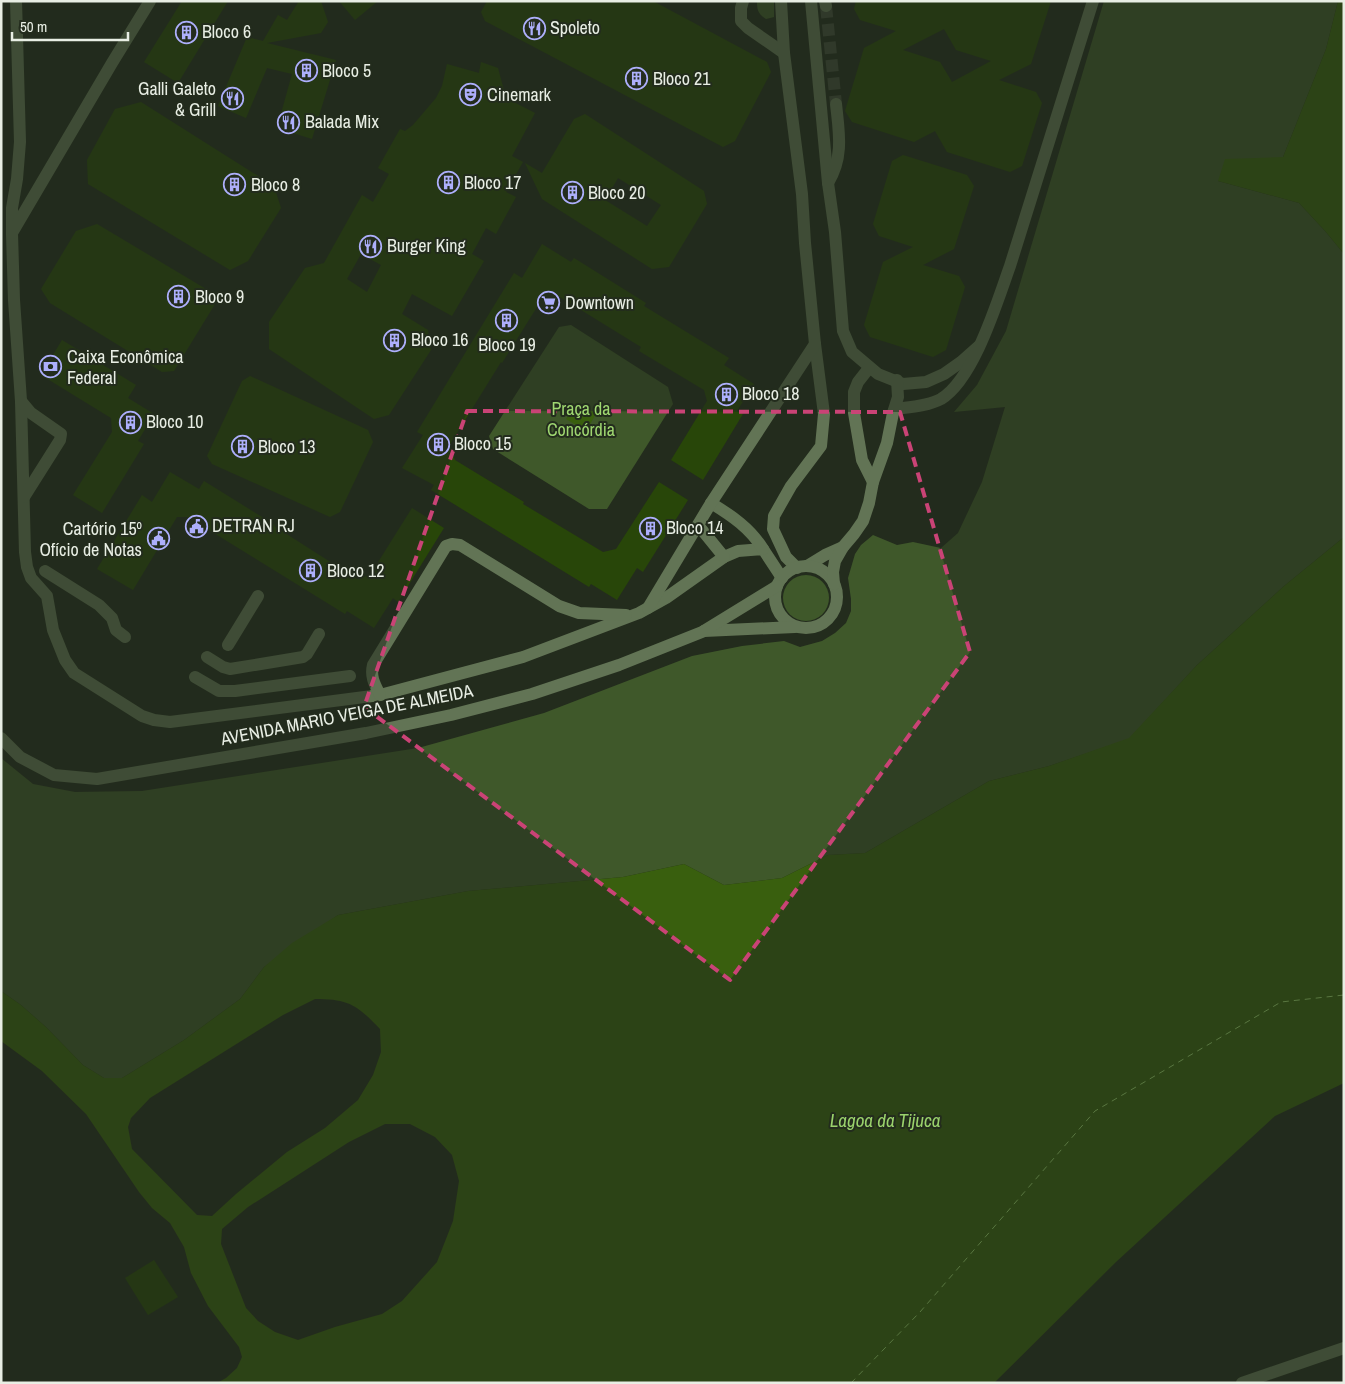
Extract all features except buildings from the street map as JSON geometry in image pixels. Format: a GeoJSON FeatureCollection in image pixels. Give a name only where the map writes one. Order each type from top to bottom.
{"type":"FeatureCollection","features":[{"type":"Feature","properties":{"kind":"street"},"geometry":{"type":"LineString","coordinates":[[16,1],[20,142],[12,208],[12,234],[27,567],[31,578],[47,596],[53,630],[64,660],[74,673],[134,712],[154,720],[170,722],[380,695],[522,657],[633,615],[666,598],[724,557],[738,551],[763,549]]}},
{"type":"Feature","properties":{"kind":"street"},"geometry":{"type":"LineString","coordinates":[[12,234],[150,1]]}},
{"type":"Feature","properties":{"kind":"street"},"geometry":{"type":"LineString","coordinates":[[743,1],[740,8],[741,21],[784,53]]}},
{"type":"Feature","properties":{"kind":"street"},"geometry":{"type":"LineString","coordinates":[[781,1],[784,53],[802,194],[815,344],[824,414],[821,446],[791,486],[774,516],[773,528],[786,556],[802,567],[822,571],[829,576],[834,584]]}},
{"type":"Feature","properties":{"kind":"street"},"geometry":{"type":"LineString","coordinates":[[811,1],[828,183],[835,232],[843,331],[852,352],[878,374],[903,384],[926,382],[944,374],[979,346]]}},
{"type":"Feature","properties":{"kind":"street"},"geometry":{"type":"LineString","coordinates":[[893,413],[895,409],[938,400],[949,393],[957,385],[979,346],[1010,266],[1093,1]]}},
{"type":"Feature","properties":{"kind":"street"},"geometry":{"type":"LineString","coordinates":[[828,183],[838,162],[840,144],[836,104]]}},
{"type":"Feature","properties":{"kind":"street"},"geometry":{"type":"LineString","coordinates":[[647,609],[711,503],[815,344]]}},
{"type":"Feature","properties":{"kind":"street"},"geometry":{"type":"LineString","coordinates":[[869,368],[858,382],[854,392],[854,413],[862,460],[873,482]]}},
{"type":"Feature","properties":{"kind":"street"},"geometry":{"type":"LineString","coordinates":[[843,548],[789,572],[780,582],[775,596],[776,605],[786,622],[795,627],[806,629],[816,627],[825,622],[832,614],[837,594],[832,572],[835,561],[863,521],[873,482],[887,444],[898,397],[897,380]]}},
{"type":"Feature","properties":{"kind":"street"},"geometry":{"type":"LineString","coordinates":[[21,401],[31,413],[61,434],[60,440],[24,497]]}},
{"type":"Feature","properties":{"kind":"street"},"geometry":{"type":"LineString","coordinates":[[711,503],[749,529],[763,549],[780,582]]}},
{"type":"Feature","properties":{"kind":"street"},"geometry":{"type":"LineString","coordinates":[[698,525],[724,557]]}},
{"type":"Feature","properties":{"kind":"street"},"geometry":{"type":"LineString","coordinates":[[380,695],[371,672],[373,665],[436,560],[446,546],[452,544],[460,545],[560,606],[579,613],[633,615]]}},
{"type":"Feature","properties":{"kind":"street"},"geometry":{"type":"LineString","coordinates":[[45,571],[99,605],[112,618],[116,630],[125,637]]}},
{"type":"Feature","properties":{"kind":"street","name":"AVENIDA MARIO VEIGA DE ALMEIDA"},"geometry":{"type":"LineString","coordinates":[[1,738],[20,757],[54,775],[97,779],[366,733],[451,715],[532,694],[619,665],[702,632],[780,582]]}},
{"type":"Feature","properties":{"kind":"street"},"geometry":{"type":"LineString","coordinates":[[228,645],[258,596]]}},
{"type":"Feature","properties":{"kind":"street","name":"AVENIDA MARIO VEIGA DE ALMEIDA"},"geometry":{"type":"LineString","coordinates":[[702,632],[795,627]]}},
{"type":"Feature","properties":{"kind":"street"},"geometry":{"type":"LineString","coordinates":[[207,657],[230,669],[303,657],[307,654],[319,634]]}},
{"type":"Feature","properties":{"kind":"street"},"geometry":{"type":"LineString","coordinates":[[196,677],[219,691],[235,691],[350,676]]}},
{"type":"Feature","properties":{"kind":"street"},"geometry":{"type":"LineString","coordinates":[[1242,1383],[1344,1348]]}},
{"type":"Feature","properties":{"kind":"highlighted area"},"geometry":{"type":"Polygon","coordinates":[[[467,411],[900,412],[970,652],[730,980],[364,707],[467,411]]]}},
{"type":"Feature","properties":{"kind":"green space"},"geometry":{"type":"Polygon","coordinates":[[[757,1],[774,1],[774,17],[766,19],[761,15],[757,1]]]}},
{"type":"Feature","properties":{"kind":"green space"},"geometry":{"type":"Polygon","coordinates":[[[1104,1],[1338,1],[1326,49],[1283,157],[1218,181],[1299,203],[1344,254],[1344,537],[1284,586],[1197,665],[1129,739],[1049,766],[989,781],[865,853],[828,855],[782,878],[724,885],[684,864],[623,877],[468,891],[338,915],[264,967],[240,999],[184,1040],[122,1078],[104,1078],[83,1065],[46,1027],[21,1005],[1,991],[1,758],[33,784],[75,792],[142,791],[418,748],[544,713],[692,656],[742,646],[784,641],[800,647],[822,641],[846,623],[851,611],[848,578],[855,554],[861,545],[873,535],[897,545],[913,542],[941,548],[958,533],[982,482],[1005,407],[954,412],[977,385],[1006,331],[1104,1]]]}},
{"type":"Feature","properties":{"kind":"green space","name":"Praça da Concórdia"},"geometry":{"type":"Polygon","coordinates":[[[571,325],[668,387],[673,404],[607,509],[589,509],[493,449],[489,436],[559,327],[571,325]]]}},
{"type":"Feature","properties":{"kind":"green space"},"geometry":{"type":"Polygon","coordinates":[[[806,575],[819,579],[825,585],[829,598],[825,611],[819,617],[806,621],[793,617],[787,611],[783,598],[787,585],[793,579],[806,575]]]}},
{"type":"Feature","properties":{"kind":"water"},"geometry":{"type":"Polygon","coordinates":[[[1338,1],[1344,1],[1344,254],[1299,203],[1218,181],[1225,159],[1283,157],[1326,49],[1338,1]]]}},
{"type":"Feature","properties":{"kind":"water"},"geometry":{"type":"Polygon","coordinates":[[[577,402],[596,414],[586,431],[566,419],[577,402]]]}},
{"type":"Feature","properties":{"kind":"water","name":"Lagoa da Tijuca"},"geometry":{"type":"Polygon","coordinates":[[[1344,537],[1344,1083],[1275,1116],[1116,1262],[994,1383],[217,1383],[237,1368],[242,1357],[239,1347],[208,1306],[191,1273],[184,1247],[170,1223],[152,1208],[139,1192],[86,1114],[42,1071],[1,1041],[1,991],[21,1005],[46,1027],[83,1065],[104,1078],[122,1078],[184,1040],[240,999],[264,967],[292,943],[338,915],[468,891],[623,877],[684,864],[724,885],[782,878],[828,855],[865,853],[989,781],[1049,766],[1129,738],[1197,665],[1284,586],[1344,537]],[[315,999],[283,1015],[150,1098],[131,1118],[128,1127],[132,1149],[197,1215],[212,1216],[287,1152],[325,1128],[358,1100],[373,1075],[381,1052],[380,1029],[365,1014],[352,1005],[336,1000],[315,999]],[[385,1124],[349,1142],[248,1207],[222,1229],[221,1244],[246,1308],[258,1321],[275,1332],[298,1340],[382,1314],[402,1301],[437,1262],[453,1221],[459,1181],[452,1155],[435,1137],[410,1124],[385,1124]]]}},
{"type":"Feature","properties":{"kind":"ferry route"},"geometry":{"type":"LineString","coordinates":[[851,1383],[920,1312],[1095,1111],[1281,1002],[1344,995]]}},
{"type":"Feature","properties":{"kind":"tunnel"},"geometry":{"type":"LineString","coordinates":[[826,6],[836,104]]}},
{"type":"Feature","properties":{"kind":"place","name":"Spoleto"},"geometry":{"type":"Point","coordinates":[534,28]}},
{"type":"Feature","properties":{"kind":"place","name":"Bloco 6"},"geometry":{"type":"Point","coordinates":[186,32]}},
{"type":"Feature","properties":{"kind":"place","name":"Bloco 5"},"geometry":{"type":"Point","coordinates":[306,71]}},
{"type":"Feature","properties":{"kind":"place","name":"Bloco 21"},"geometry":{"type":"Point","coordinates":[637,79]}},
{"type":"Feature","properties":{"kind":"place","name":"Cinemark"},"geometry":{"type":"Point","coordinates":[471,95]}},
{"type":"Feature","properties":{"kind":"place","name":"Galli Galeto & Grill"},"geometry":{"type":"Point","coordinates":[232,99]}},
{"type":"Feature","properties":{"kind":"place","name":"Balada Mix"},"geometry":{"type":"Point","coordinates":[289,122]}},
{"type":"Feature","properties":{"kind":"place","name":"Bloco 17"},"geometry":{"type":"Point","coordinates":[448,183]}},
{"type":"Feature","properties":{"kind":"place","name":"Bloco 8"},"geometry":{"type":"Point","coordinates":[235,185]}},
{"type":"Feature","properties":{"kind":"place","name":"Bloco 20"},"geometry":{"type":"Point","coordinates":[572,193]}},
{"type":"Feature","properties":{"kind":"place","name":"Burger King"},"geometry":{"type":"Point","coordinates":[371,246]}},
{"type":"Feature","properties":{"kind":"place","name":"Bloco 9"},"geometry":{"type":"Point","coordinates":[179,297]}},
{"type":"Feature","properties":{"kind":"place","name":"Downtown"},"geometry":{"type":"Point","coordinates":[549,303]}},
{"type":"Feature","properties":{"kind":"place","name":"Bloco 19"},"geometry":{"type":"Point","coordinates":[507,320]}},
{"type":"Feature","properties":{"kind":"place","name":"Bloco 16"},"geometry":{"type":"Point","coordinates":[395,340]}},
{"type":"Feature","properties":{"kind":"place","name":"Caixa Econômica Federal"},"geometry":{"type":"Point","coordinates":[51,367]}},
{"type":"Feature","properties":{"kind":"place","name":"Bloco 18"},"geometry":{"type":"Point","coordinates":[726,394]}},
{"type":"Feature","properties":{"kind":"place","name":"Bloco 10"},"geometry":{"type":"Point","coordinates":[130,422]}},
{"type":"Feature","properties":{"kind":"place","name":"Bloco 15"},"geometry":{"type":"Point","coordinates":[438,444]}},
{"type":"Feature","properties":{"kind":"place","name":"Bloco 13"},"geometry":{"type":"Point","coordinates":[242,447]}},
{"type":"Feature","properties":{"kind":"place","name":"DETRAN RJ"},"geometry":{"type":"Point","coordinates":[196,526]}},
{"type":"Feature","properties":{"kind":"place","name":"Bloco 14"},"geometry":{"type":"Point","coordinates":[650,528]}},
{"type":"Feature","properties":{"kind":"place","name":"Cartório 15º Ofício de Notas"},"geometry":{"type":"Point","coordinates":[158,539]}},
{"type":"Feature","properties":{"kind":"place","name":"Bloco 12"},"geometry":{"type":"Point","coordinates":[311,571]}}]}
